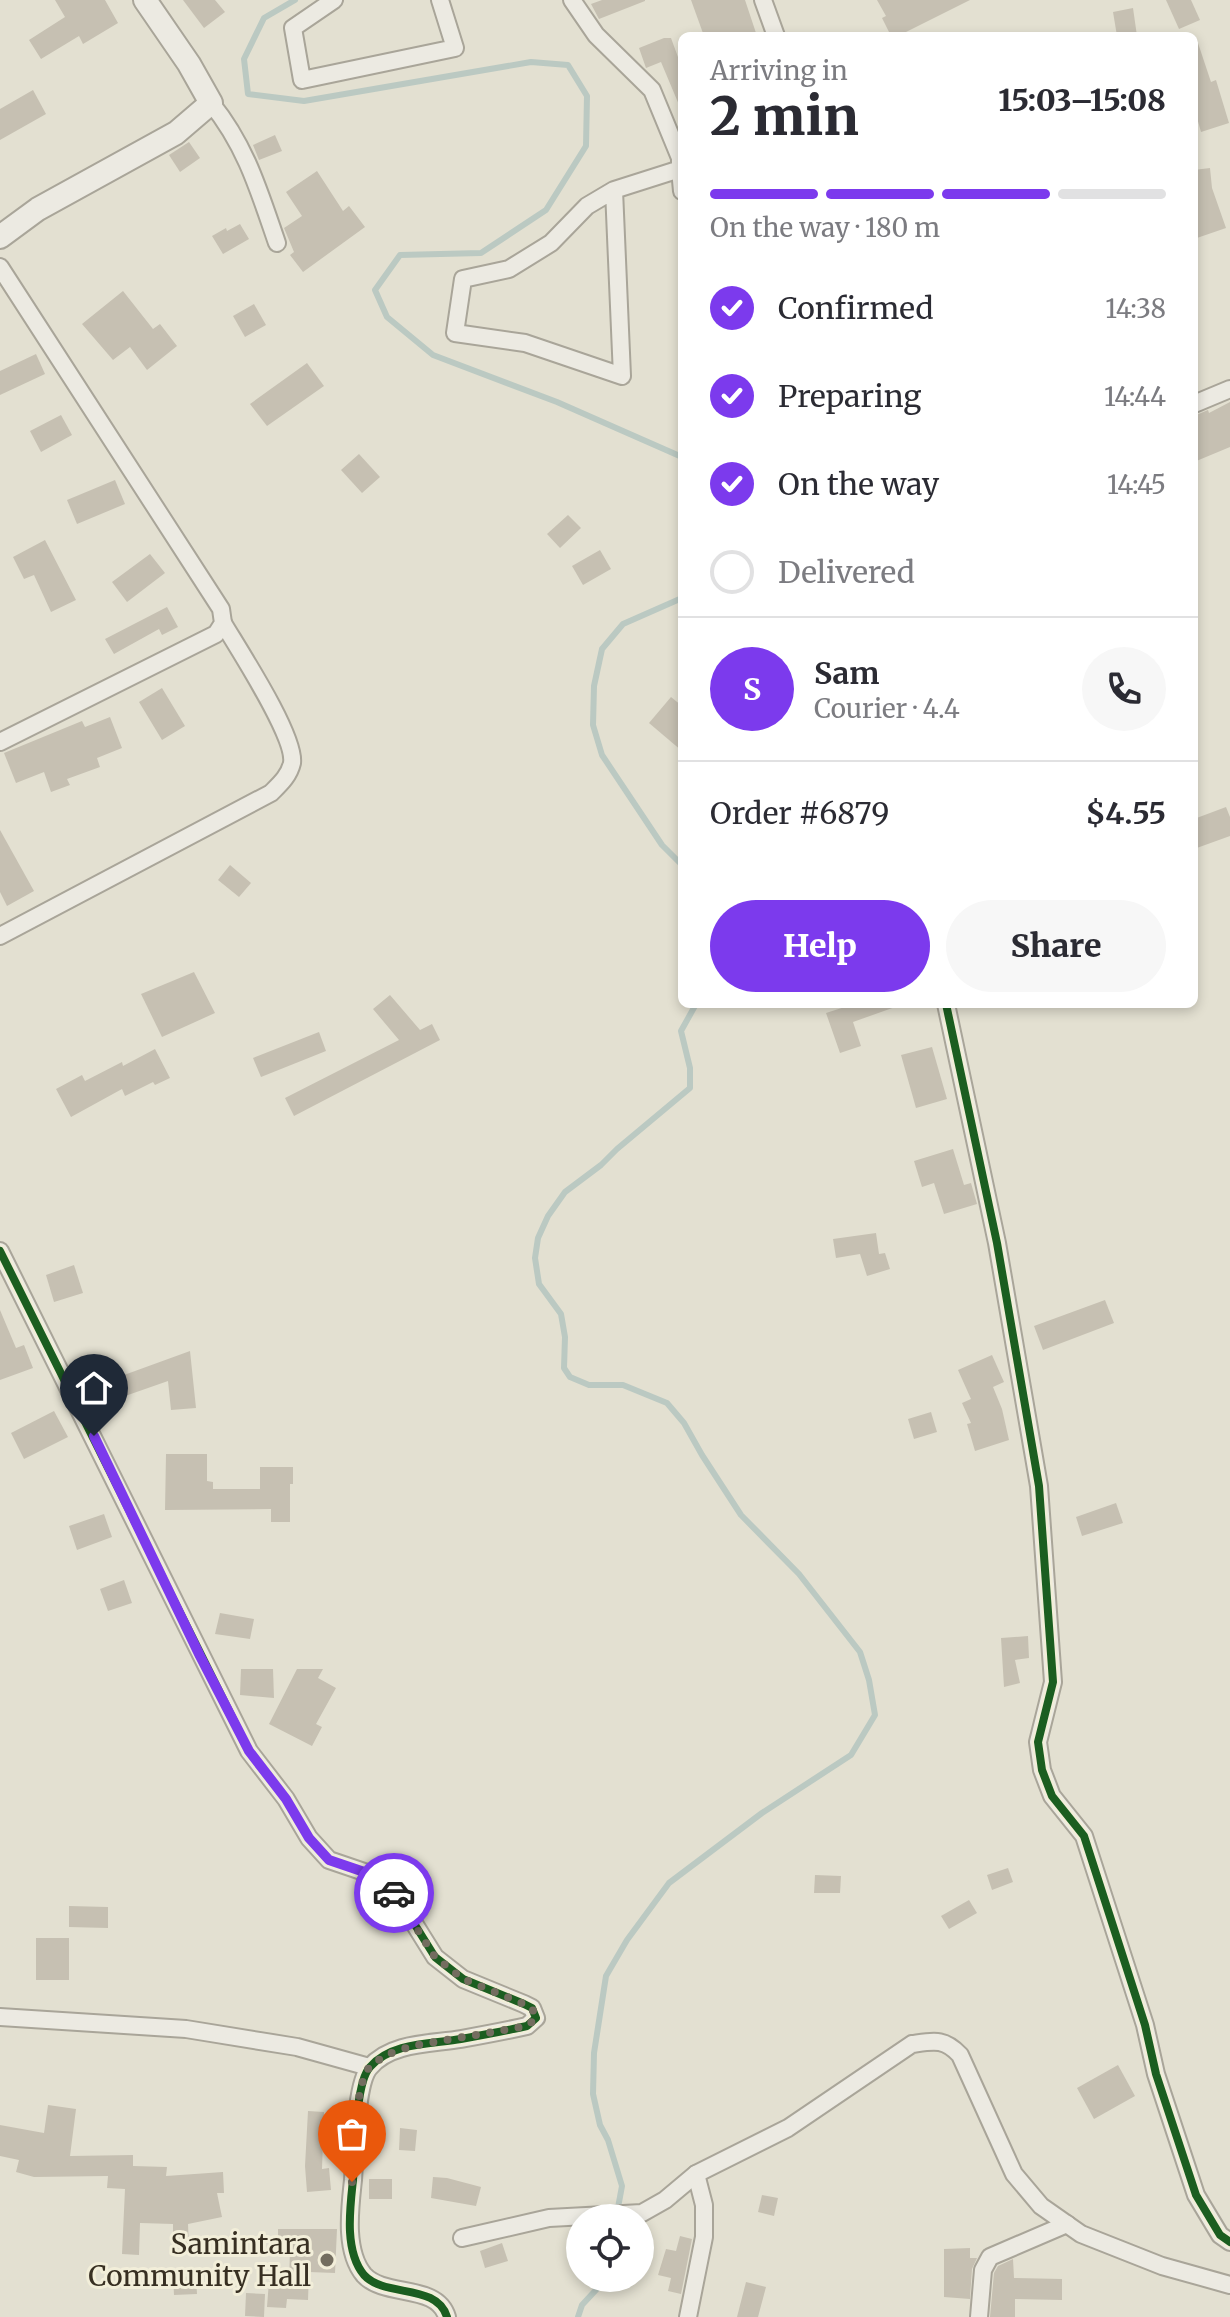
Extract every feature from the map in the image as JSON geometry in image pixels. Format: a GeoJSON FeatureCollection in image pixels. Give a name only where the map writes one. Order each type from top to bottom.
{"type":"FeatureCollection","features":[{"type":"Feature","properties":{"kind":"street"},"geometry":{"type":"LineString","coordinates":[[145,0],[189,64],[211,103],[232,129],[249,163],[277,243]]}},
{"type":"Feature","properties":{"kind":"street"},"geometry":{"type":"LineString","coordinates":[[334,0],[293,28],[302,80],[455,48],[440,0]]}},
{"type":"Feature","properties":{"kind":"street"},"geometry":{"type":"LineString","coordinates":[[572,0],[596,35],[652,90],[678,153]]}},
{"type":"Feature","properties":{"kind":"street"},"geometry":{"type":"LineString","coordinates":[[763,0],[775,32]]}},
{"type":"Feature","properties":{"kind":"street"},"geometry":{"type":"LineString","coordinates":[[0,237],[38,209],[176,133],[211,103]]}},
{"type":"Feature","properties":{"kind":"street"},"geometry":{"type":"LineString","coordinates":[[614,190],[622,376],[525,343],[455,333],[463,279],[509,269],[551,243],[587,206],[614,190],[678,170]]}},
{"type":"Feature","properties":{"kind":"street"},"geometry":{"type":"LineString","coordinates":[[0,267],[221,609],[223,623],[288,737],[293,759],[288,776],[271,793],[0,936]]}},
{"type":"Feature","properties":{"kind":"street"},"geometry":{"type":"LineString","coordinates":[[1198,402],[1230,389]]}},
{"type":"Feature","properties":{"kind":"street"},"geometry":{"type":"LineString","coordinates":[[0,742],[216,634],[223,623]]}},
{"type":"Feature","properties":{"kind":"street"},"geometry":{"type":"LineString","coordinates":[[947,1008],[997,1243],[1039,1486],[1053,1682],[1038,1742],[1042,1770],[1052,1796],[1084,1836],[1196,2195],[1220,2235],[1230,2242]]}},
{"type":"Feature","properties":{"kind":"street"},"geometry":{"type":"LineString","coordinates":[[0,1251],[249,1751],[286,1799],[309,1838],[329,1860],[376,1876],[397,1896],[435,1957],[453,1972],[524,2004],[535,2013],[536,2018],[527,2026],[412,2046],[386,2055],[369,2067],[360,2088],[350,2213],[354,2251],[365,2275],[389,2288],[438,2302],[447,2317]]}},
{"type":"Feature","properties":{"kind":"street"},"geometry":{"type":"LineString","coordinates":[[0,2017],[186,2029],[297,2047],[369,2067]]}},
{"type":"Feature","properties":{"kind":"street"},"geometry":{"type":"LineString","coordinates":[[462,2238],[537,2220],[580,2214],[642,2213],[665,2200],[696,2174],[788,2128],[912,2044],[933,2041],[950,2044],[960,2055],[1014,2174],[1041,2206],[1081,2234],[1162,2266],[1230,2285]]}},
{"type":"Feature","properties":{"kind":"street"},"geometry":{"type":"LineString","coordinates":[[688,2317],[704,2237],[704,2205],[696,2174]]}},
{"type":"Feature","properties":{"kind":"street"},"geometry":{"type":"LineString","coordinates":[[979,2317],[983,2270],[990,2257],[1067,2224]]}},
{"type":"Feature","properties":{"kind":"building"},"geometry":{"type":"Polygon","coordinates":[[[55,0],[105,0],[118,23],[83,44],[79,36],[41,59],[29,40],[65,17],[55,0]]]}},
{"type":"Feature","properties":{"kind":"building"},"geometry":{"type":"Polygon","coordinates":[[[183,0],[215,0],[225,12],[204,28],[183,0]]]}},
{"type":"Feature","properties":{"kind":"building"},"geometry":{"type":"Polygon","coordinates":[[[602,0],[645,1],[599,19],[591,4],[602,0]]]}},
{"type":"Feature","properties":{"kind":"building"},"geometry":{"type":"Polygon","coordinates":[[[691,0],[745,0],[756,32],[703,32],[691,0]]]}},
{"type":"Feature","properties":{"kind":"building"},"geometry":{"type":"Polygon","coordinates":[[[877,0],[970,0],[906,32],[889,32],[882,18],[886,16],[877,0]]]}},
{"type":"Feature","properties":{"kind":"building"},"geometry":{"type":"Polygon","coordinates":[[[1166,0],[1191,0],[1200,20],[1179,29],[1166,0]]]}},
{"type":"Feature","properties":{"kind":"building"},"geometry":{"type":"Polygon","coordinates":[[[1133,8],[1136,32],[1116,32],[1113,12],[1133,8]]]}},
{"type":"Feature","properties":{"kind":"building"},"geometry":{"type":"Polygon","coordinates":[[[671,38],[678,57],[678,102],[661,62],[646,68],[639,48],[671,38]]]}},
{"type":"Feature","properties":{"kind":"building"},"geometry":{"type":"Polygon","coordinates":[[[1198,43],[1211,82],[1216,80],[1229,123],[1201,132],[1198,121],[1198,43]]]}},
{"type":"Feature","properties":{"kind":"building"},"geometry":{"type":"Polygon","coordinates":[[[33,90],[46,114],[0,140],[0,109],[33,90]]]}},
{"type":"Feature","properties":{"kind":"building"},"geometry":{"type":"Polygon","coordinates":[[[275,135],[282,151],[259,160],[253,145],[275,135]]]}},
{"type":"Feature","properties":{"kind":"building"},"geometry":{"type":"Polygon","coordinates":[[[189,142],[200,158],[180,172],[169,155],[189,142]]]}},
{"type":"Feature","properties":{"kind":"building"},"geometry":{"type":"Polygon","coordinates":[[[1210,168],[1212,188],[1226,228],[1198,238],[1198,170],[1210,168]]]}},
{"type":"Feature","properties":{"kind":"building"},"geometry":{"type":"Polygon","coordinates":[[[317,171],[343,211],[349,206],[365,227],[303,272],[290,255],[294,252],[284,228],[302,216],[286,192],[317,171]]]}},
{"type":"Feature","properties":{"kind":"building"},"geometry":{"type":"Polygon","coordinates":[[[240,224],[249,239],[223,254],[212,236],[240,224]]]}},
{"type":"Feature","properties":{"kind":"building"},"geometry":{"type":"Polygon","coordinates":[[[123,291],[153,329],[160,324],[177,346],[147,370],[130,347],[113,360],[82,324],[123,291]]]}},
{"type":"Feature","properties":{"kind":"building"},"geometry":{"type":"Polygon","coordinates":[[[254,304],[266,325],[245,337],[233,316],[254,304]]]}},
{"type":"Feature","properties":{"kind":"building"},"geometry":{"type":"Polygon","coordinates":[[[36,354],[45,374],[0,395],[0,371],[36,354]]]}},
{"type":"Feature","properties":{"kind":"building"},"geometry":{"type":"Polygon","coordinates":[[[307,363],[324,386],[267,426],[250,404],[307,363]]]}},
{"type":"Feature","properties":{"kind":"building"},"geometry":{"type":"Polygon","coordinates":[[[1230,402],[1230,447],[1198,460],[1198,414],[1208,410],[1209,413],[1230,402]]]}},
{"type":"Feature","properties":{"kind":"building"},"geometry":{"type":"Polygon","coordinates":[[[61,415],[72,435],[41,452],[30,431],[61,415]]]}},
{"type":"Feature","properties":{"kind":"building"},"geometry":{"type":"Polygon","coordinates":[[[359,454],[380,477],[362,493],[341,470],[359,454]]]}},
{"type":"Feature","properties":{"kind":"building"},"geometry":{"type":"Polygon","coordinates":[[[115,480],[125,504],[77,524],[67,500],[115,480]]]}},
{"type":"Feature","properties":{"kind":"building"},"geometry":{"type":"Polygon","coordinates":[[[568,515],[581,528],[560,548],[547,534],[568,515]]]}},
{"type":"Feature","properties":{"kind":"building"},"geometry":{"type":"Polygon","coordinates":[[[45,540],[76,600],[51,612],[34,575],[24,579],[13,557],[45,540]]]}},
{"type":"Feature","properties":{"kind":"building"},"geometry":{"type":"Polygon","coordinates":[[[600,550],[611,569],[583,585],[572,566],[600,550]]]}},
{"type":"Feature","properties":{"kind":"building"},"geometry":{"type":"Polygon","coordinates":[[[150,554],[165,573],[127,602],[112,582],[150,554]]]}},
{"type":"Feature","properties":{"kind":"building"},"geometry":{"type":"Polygon","coordinates":[[[167,607],[178,627],[162,635],[159,629],[114,654],[105,639],[167,607]]]}},
{"type":"Feature","properties":{"kind":"building"},"geometry":{"type":"Polygon","coordinates":[[[162,688],[185,726],[162,740],[139,702],[162,688]]]}},
{"type":"Feature","properties":{"kind":"building"},"geometry":{"type":"Polygon","coordinates":[[[671,697],[678,703],[678,748],[649,723],[671,697]]]}},
{"type":"Feature","properties":{"kind":"building"},"geometry":{"type":"Polygon","coordinates":[[[110,717],[122,748],[97,758],[100,767],[67,779],[70,785],[51,792],[44,772],[16,783],[4,753],[82,721],[85,727],[110,717]]]}},
{"type":"Feature","properties":{"kind":"building"},"geometry":{"type":"Polygon","coordinates":[[[1226,807],[1230,817],[1230,836],[1198,848],[1198,818],[1226,807]]]}},
{"type":"Feature","properties":{"kind":"building"},"geometry":{"type":"Polygon","coordinates":[[[0,830],[34,891],[7,906],[0,892],[0,830]]]}},
{"type":"Feature","properties":{"kind":"building"},"geometry":{"type":"Polygon","coordinates":[[[230,865],[251,883],[239,897],[218,880],[230,865]]]}},
{"type":"Feature","properties":{"kind":"building"},"geometry":{"type":"Polygon","coordinates":[[[194,972],[215,1013],[162,1037],[141,994],[194,972]]]}},
{"type":"Feature","properties":{"kind":"building"},"geometry":{"type":"Polygon","coordinates":[[[390,995],[420,1030],[432,1024],[440,1040],[294,1116],[285,1098],[399,1040],[373,1009],[390,995]]]}},
{"type":"Feature","properties":{"kind":"building"},"geometry":{"type":"Polygon","coordinates":[[[842,1008],[892,1008],[853,1022],[861,1046],[840,1053],[826,1013],[842,1008]]]}},
{"type":"Feature","properties":{"kind":"building"},"geometry":{"type":"Polygon","coordinates":[[[319,1032],[326,1051],[261,1077],[253,1058],[319,1032]]]}},
{"type":"Feature","properties":{"kind":"building"},"geometry":{"type":"Polygon","coordinates":[[[932,1047],[947,1099],[916,1108],[901,1055],[932,1047]]]}},
{"type":"Feature","properties":{"kind":"building"},"geometry":{"type":"Polygon","coordinates":[[[155,1049],[170,1078],[155,1085],[153,1082],[125,1096],[122,1089],[71,1117],[56,1089],[82,1075],[85,1081],[122,1062],[123,1066],[155,1049]]]}},
{"type":"Feature","properties":{"kind":"building"},"geometry":{"type":"Polygon","coordinates":[[[953,1149],[964,1185],[971,1183],[977,1204],[944,1214],[934,1183],[922,1187],[914,1161],[953,1149]]]}},
{"type":"Feature","properties":{"kind":"building"},"geometry":{"type":"Polygon","coordinates":[[[876,1233],[879,1254],[885,1253],[890,1269],[867,1276],[860,1254],[836,1258],[833,1239],[876,1233]]]}},
{"type":"Feature","properties":{"kind":"building"},"geometry":{"type":"Polygon","coordinates":[[[74,1265],[83,1293],[54,1302],[46,1275],[74,1265]]]}},
{"type":"Feature","properties":{"kind":"building"},"geometry":{"type":"Polygon","coordinates":[[[1105,1300],[1114,1323],[1043,1350],[1034,1326],[1105,1300]]]}},
{"type":"Feature","properties":{"kind":"building"},"geometry":{"type":"Polygon","coordinates":[[[0,1310],[16,1348],[24,1345],[33,1368],[0,1380],[0,1310]]]}},
{"type":"Feature","properties":{"kind":"building"},"geometry":{"type":"Polygon","coordinates":[[[190,1351],[196,1408],[171,1410],[168,1381],[108,1402],[102,1383],[190,1351]]]}},
{"type":"Feature","properties":{"kind":"building"},"geometry":{"type":"Polygon","coordinates":[[[992,1355],[1004,1382],[993,1387],[1009,1440],[975,1451],[967,1424],[971,1423],[962,1403],[971,1399],[958,1370],[992,1355]]]}},
{"type":"Feature","properties":{"kind":"building"},"geometry":{"type":"Polygon","coordinates":[[[54,1411],[68,1437],[24,1459],[11,1433],[54,1411]]]}},
{"type":"Feature","properties":{"kind":"building"},"geometry":{"type":"Polygon","coordinates":[[[931,1412],[937,1432],[914,1439],[908,1419],[931,1412]]]}},
{"type":"Feature","properties":{"kind":"building"},"geometry":{"type":"Polygon","coordinates":[[[166,1454],[207,1454],[207,1481],[213,1482],[213,1489],[260,1489],[260,1467],[293,1467],[290,1522],[271,1522],[271,1509],[165,1510],[166,1454]]]}},
{"type":"Feature","properties":{"kind":"building"},"geometry":{"type":"Polygon","coordinates":[[[1116,1503],[1123,1523],[1082,1536],[1076,1517],[1116,1503]]]}},
{"type":"Feature","properties":{"kind":"building"},"geometry":{"type":"Polygon","coordinates":[[[104,1514],[112,1537],[77,1550],[69,1526],[104,1514]]]}},
{"type":"Feature","properties":{"kind":"building"},"geometry":{"type":"Polygon","coordinates":[[[124,1580],[132,1603],[108,1611],[100,1589],[124,1580]]]}},
{"type":"Feature","properties":{"kind":"building"},"geometry":{"type":"Polygon","coordinates":[[[220,1613],[254,1619],[250,1639],[215,1634],[220,1613]]]}},
{"type":"Feature","properties":{"kind":"building"},"geometry":{"type":"Polygon","coordinates":[[[1028,1636],[1029,1658],[1015,1660],[1020,1683],[1004,1687],[1001,1638],[1028,1636]]]}},
{"type":"Feature","properties":{"kind":"building"},"geometry":{"type":"Polygon","coordinates":[[[241,1669],[273,1669],[274,1698],[240,1695],[241,1669]]]}},
{"type":"Feature","properties":{"kind":"building"},"geometry":{"type":"Polygon","coordinates":[[[297,1669],[323,1669],[318,1678],[336,1688],[316,1724],[322,1727],[312,1746],[269,1724],[297,1669]]]}},
{"type":"Feature","properties":{"kind":"building"},"geometry":{"type":"Polygon","coordinates":[[[1008,1868],[1013,1882],[992,1890],[987,1875],[1008,1868]]]}},
{"type":"Feature","properties":{"kind":"building"},"geometry":{"type":"Polygon","coordinates":[[[815,1875],[841,1876],[840,1893],[814,1893],[815,1875]]]}},
{"type":"Feature","properties":{"kind":"building"},"geometry":{"type":"Polygon","coordinates":[[[969,1900],[977,1913],[949,1929],[941,1916],[969,1900]]]}},
{"type":"Feature","properties":{"kind":"building"},"geometry":{"type":"Polygon","coordinates":[[[69,1906],[108,1907],[108,1928],[69,1927],[69,1906]]]}},
{"type":"Feature","properties":{"kind":"building"},"geometry":{"type":"Polygon","coordinates":[[[36,1938],[69,1938],[69,1980],[36,1980],[36,1938]]]}},
{"type":"Feature","properties":{"kind":"building"},"geometry":{"type":"Polygon","coordinates":[[[1118,2065],[1135,2096],[1094,2119],[1077,2088],[1118,2065]]]}},
{"type":"Feature","properties":{"kind":"building"},"geometry":{"type":"Polygon","coordinates":[[[48,2105],[76,2109],[70,2156],[133,2155],[133,2166],[167,2167],[166,2176],[223,2172],[224,2193],[217,2193],[222,2217],[188,2224],[189,2248],[173,2247],[173,2224],[140,2223],[139,2255],[122,2254],[125,2189],[107,2188],[108,2176],[34,2177],[16,2172],[19,2160],[0,2156],[0,2125],[44,2133],[48,2105]]]}},
{"type":"Feature","properties":{"kind":"building"},"geometry":{"type":"Polygon","coordinates":[[[308,2111],[324,2112],[322,2169],[329,2168],[331,2190],[307,2192],[308,2111]]]}},
{"type":"Feature","properties":{"kind":"building"},"geometry":{"type":"Polygon","coordinates":[[[400,2128],[417,2130],[415,2151],[399,2150],[400,2128]]]}},
{"type":"Feature","properties":{"kind":"building"},"geometry":{"type":"Polygon","coordinates":[[[433,2177],[481,2187],[476,2206],[431,2198],[433,2177]]]}},
{"type":"Feature","properties":{"kind":"building"},"geometry":{"type":"Polygon","coordinates":[[[369,2179],[392,2179],[392,2199],[369,2199],[369,2179]]]}},
{"type":"Feature","properties":{"kind":"building"},"geometry":{"type":"Polygon","coordinates":[[[762,2195],[778,2198],[774,2216],[758,2212],[762,2195]]]}},
{"type":"Feature","properties":{"kind":"building"},"geometry":{"type":"Polygon","coordinates":[[[278,2229],[337,2229],[335,2273],[309,2272],[308,2300],[287,2299],[286,2308],[267,2307],[269,2281],[289,2282],[290,2251],[278,2251],[278,2229]]]}},
{"type":"Feature","properties":{"kind":"building"},"geometry":{"type":"Polygon","coordinates":[[[680,2236],[692,2239],[681,2294],[668,2291],[671,2278],[658,2275],[666,2249],[676,2251],[680,2236]]]}},
{"type":"Feature","properties":{"kind":"building"},"geometry":{"type":"Polygon","coordinates":[[[502,2243],[508,2261],[485,2268],[480,2251],[502,2243]]]}},
{"type":"Feature","properties":{"kind":"building"},"geometry":{"type":"Polygon","coordinates":[[[970,2248],[970,2258],[977,2258],[972,2269],[970,2299],[944,2297],[944,2249],[970,2248]]]}},
{"type":"Feature","properties":{"kind":"building"},"geometry":{"type":"Polygon","coordinates":[[[1013,2259],[1014,2278],[1062,2279],[1062,2300],[1015,2299],[1015,2317],[990,2317],[994,2273],[998,2266],[1013,2259]]]}},
{"type":"Feature","properties":{"kind":"building"},"geometry":{"type":"Polygon","coordinates":[[[173,2276],[196,2277],[197,2294],[174,2295],[173,2276]]]}},
{"type":"Feature","properties":{"kind":"building"},"geometry":{"type":"Polygon","coordinates":[[[746,2282],[766,2287],[758,2317],[737,2317],[746,2282]]]}},
{"type":"Feature","properties":{"kind":"building"},"geometry":{"type":"Polygon","coordinates":[[[246,2293],[265,2294],[264,2317],[245,2316],[246,2293]]]}},
{"type":"Feature","properties":{"kind":"waterway"},"geometry":{"type":"LineString","coordinates":[[295,0],[264,18],[244,59],[248,94],[304,101],[531,62],[568,65],[587,96],[586,146],[546,210],[481,253],[400,255],[375,290],[387,317],[433,355],[557,402],[678,455]]}},
{"type":"Feature","properties":{"kind":"waterway"},"geometry":{"type":"LineString","coordinates":[[678,600],[623,624],[602,649],[594,686],[593,725],[602,755],[662,845],[678,861]]}},
{"type":"Feature","properties":{"kind":"waterway"},"geometry":{"type":"LineString","coordinates":[[619,2204],[622,2186],[608,2140],[600,2125],[593,2094],[594,2053],[606,1976],[627,1940],[669,1883],[762,1813],[851,1755],[875,1715],[860,1652],[799,1574],[741,1515],[684,1423],[667,1403],[623,1385],[589,1385],[570,1377],[564,1368],[565,1337],[561,1314],[539,1284],[535,1258],[538,1238],[548,1216],[565,1192],[690,1088],[690,1068],[681,1031],[694,1008]]}},
{"type":"Feature","properties":{"kind":"waterway"},"geometry":{"type":"LineString","coordinates":[[578,2317],[582,2305],[594,2292]]}},
{"type":"Feature","properties":{"kind":"cycle path"},"geometry":{"type":"LineString","coordinates":[[947,1008],[997,1243],[1039,1486],[1053,1682],[1038,1742],[1042,1770],[1052,1796],[1084,1836],[1196,2195],[1220,2235],[1230,2242]]}},
{"type":"Feature","properties":{"kind":"cycle path"},"geometry":{"type":"LineString","coordinates":[[0,1251],[249,1751],[286,1799],[309,1838],[329,1860],[376,1876],[397,1896],[435,1957],[463,1979],[532,2008],[536,2018],[527,2026],[400,2048],[389,2053],[370,2067],[361,2088],[350,2216],[353,2254],[364,2275],[373,2282],[433,2299],[447,2317]]}},
{"type":"Feature","properties":{"kind":"way so far"},"geometry":{"type":"LineString","coordinates":[[352,2182],[360,2088],[369,2067],[386,2055],[412,2046],[527,2026],[536,2018],[532,2008],[463,1979],[435,1957],[394,1893]]}},
{"type":"Feature","properties":{"kind":"place","name":"Samintara Community Hall"},"geometry":{"type":"Point","coordinates":[327,2260]}},
{"type":"Feature","properties":{"kind":"route"},"geometry":{"type":"LineString","coordinates":[[94,1436],[249,1751],[286,1799],[309,1838],[329,1860],[376,1876],[394,1893]]}}]}
